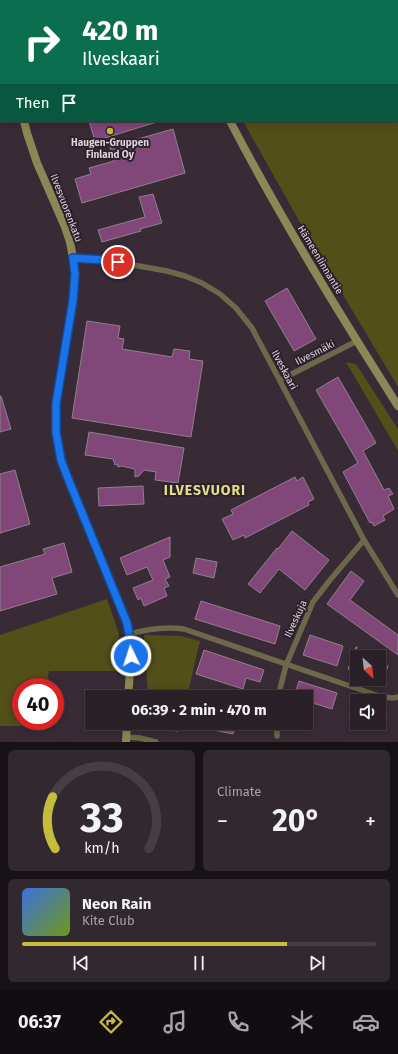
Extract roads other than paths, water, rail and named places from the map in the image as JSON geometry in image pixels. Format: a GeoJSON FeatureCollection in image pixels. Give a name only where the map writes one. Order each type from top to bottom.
{"type":"FeatureCollection","features":[{"type":"Feature","properties":{"kind":"street","name":"Ilvesvuorenkatu"},"geometry":{"type":"LineString","coordinates":[[24,122],[38,163],[70,242],[75,274],[73,300],[56,404],[56,432],[61,460],[127,623],[131,656],[129,690]]}},
{"type":"Feature","properties":{"kind":"street","name":"Hämeenlinnantie"},"geometry":{"type":"LineString","coordinates":[[231,122],[282,218],[398,406]]}},
{"type":"Feature","properties":{"kind":"street","name":"Ilveskaari"},"geometry":{"type":"LineString","coordinates":[[73,258],[105,260],[167,271],[185,276],[202,283],[220,294],[236,308],[252,328],[364,540],[398,595]]}},
{"type":"Feature","properties":{"kind":"street","name":"Ilvesmäki"},"geometry":{"type":"LineString","coordinates":[[280,380],[357,341]]}},
{"type":"Feature","properties":{"kind":"street","name":"Ilveskuja"},"geometry":{"type":"LineString","coordinates":[[280,690],[286,664],[313,602],[364,540]]}},
{"type":"Feature","properties":{"kind":"street"},"geometry":{"type":"LineString","coordinates":[[129,634],[166,627],[184,629],[382,697],[398,697]]}},
{"type":"Feature","properties":{"kind":"street"},"geometry":{"type":"LineString","coordinates":[[127,730],[126,740],[140,738],[156,742]]}},
{"type":"Feature","properties":{"kind":"street"},"geometry":{"type":"LineString","coordinates":[[277,730],[277,736]]}},
{"type":"Feature","properties":{"kind":"place","name":"Haugen-Gruppen Finland Oy"},"geometry":{"type":"Point","coordinates":[110,131]}},
{"type":"Feature","properties":{"kind":"district","name":"ILVESVUORI"},"geometry":{"type":"Point","coordinates":[205,490]}}]}
